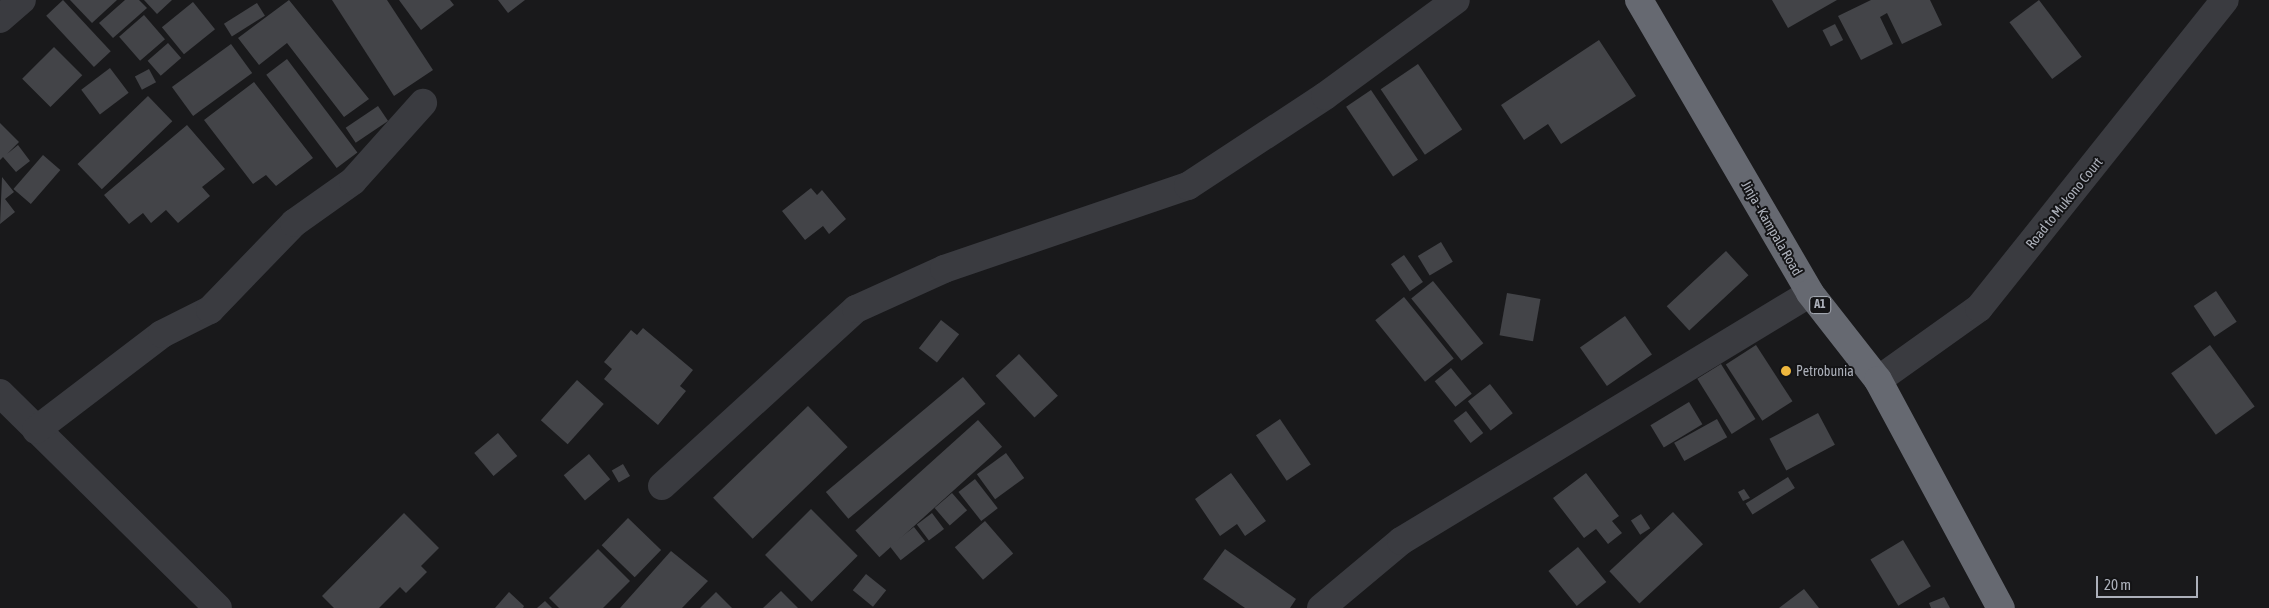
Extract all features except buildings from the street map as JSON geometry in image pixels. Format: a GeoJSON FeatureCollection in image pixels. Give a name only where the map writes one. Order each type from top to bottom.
{"type":"FeatureCollection","features":[{"type":"Feature","properties":{"kind":"highway","name":"Jinja - Kampala Road"},"geometry":{"type":"LineString","coordinates":[[1639,0],[1810,293],[1878,380],[2001,608]]}},
{"type":"Feature","properties":{"kind":"street"},"geometry":{"type":"LineString","coordinates":[[0,19],[22,0]]}},
{"type":"Feature","properties":{"kind":"street"},"geometry":{"type":"LineString","coordinates":[[662,486],[856,309],[944,269],[1188,186],[1325,96],[1456,0]]}},
{"type":"Feature","properties":{"kind":"street","name":"Road to Mukono Court"},"geometry":{"type":"LineString","coordinates":[[1878,380],[1980,308],[2225,0]]}},
{"type":"Feature","properties":{"kind":"street"},"geometry":{"type":"LineString","coordinates":[[36,430],[162,334],[210,310],[294,223],[353,181],[422,103]]}},
{"type":"Feature","properties":{"kind":"street"},"geometry":{"type":"LineString","coordinates":[[1321,608],[1401,541],[1810,293]]}},
{"type":"Feature","properties":{"kind":"street"},"geometry":{"type":"LineString","coordinates":[[0,393],[218,608]]}},
{"type":"Feature","properties":{"kind":"place","name":"Petrobunia"},"geometry":{"type":"Point","coordinates":[1786,371]}}]}
